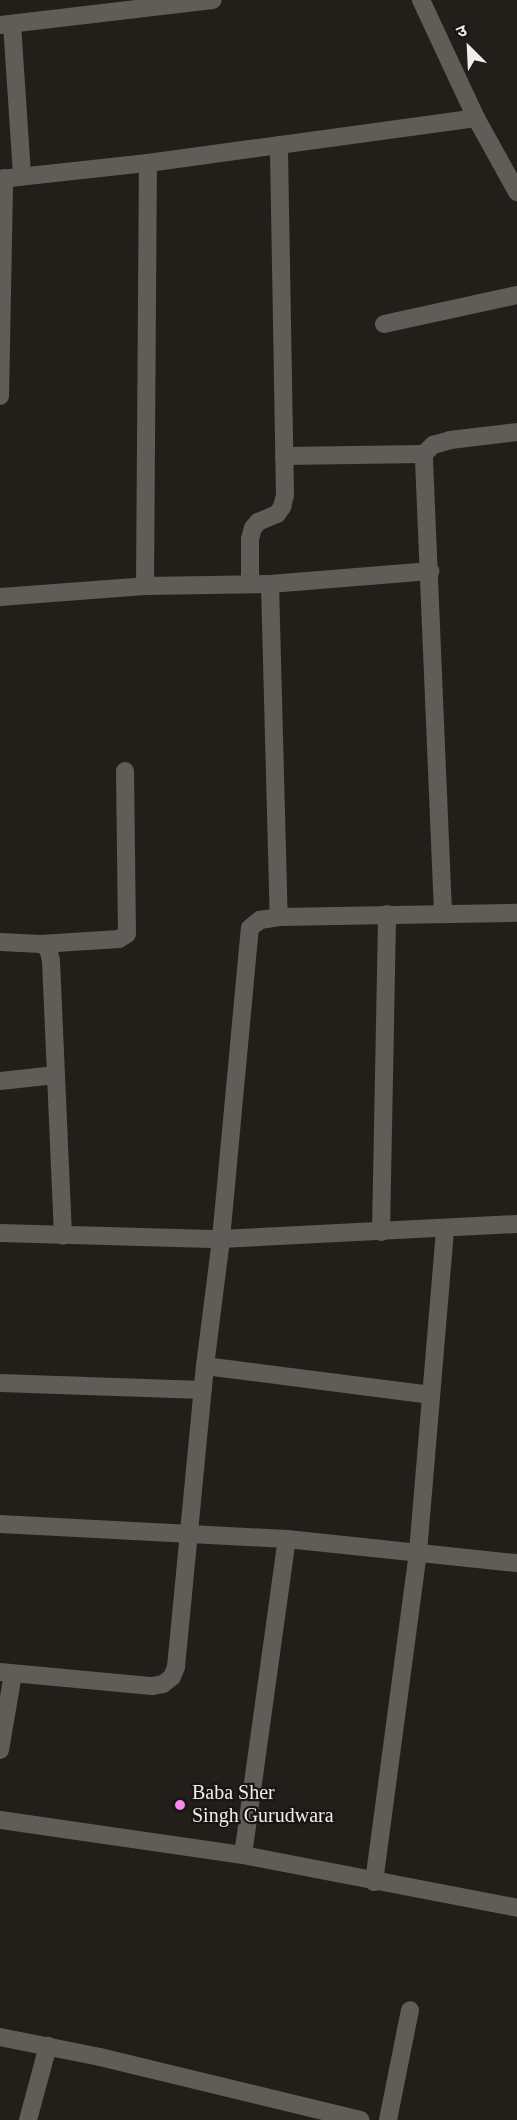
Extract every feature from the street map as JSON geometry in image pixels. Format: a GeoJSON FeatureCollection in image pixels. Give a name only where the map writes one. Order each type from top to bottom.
{"type":"FeatureCollection","features":[{"type":"Feature","properties":{"kind":"street"},"geometry":{"type":"LineString","coordinates":[[0,396],[8,178],[6,24],[213,0]]}},
{"type":"Feature","properties":{"kind":"street"},"geometry":{"type":"LineString","coordinates":[[421,0],[476,118],[517,192]]}},
{"type":"Feature","properties":{"kind":"street"},"geometry":{"type":"LineString","coordinates":[[8,178],[148,163],[476,118]]}},
{"type":"Feature","properties":{"kind":"street"},"geometry":{"type":"LineString","coordinates":[[250,584],[249,539],[253,528],[282,507],[284,456],[279,145]]}},
{"type":"Feature","properties":{"kind":"street"},"geometry":{"type":"LineString","coordinates":[[145,586],[148,163]]}},
{"type":"Feature","properties":{"kind":"street"},"geometry":{"type":"LineString","coordinates":[[384,324],[517,295]]}},
{"type":"Feature","properties":{"kind":"street"},"geometry":{"type":"LineString","coordinates":[[284,456],[424,454],[433,445],[450,440],[517,432]]}},
{"type":"Feature","properties":{"kind":"street"},"geometry":{"type":"LineString","coordinates":[[424,454],[443,913]]}},
{"type":"Feature","properties":{"kind":"street"},"geometry":{"type":"LineString","coordinates":[[0,597],[145,586],[270,584],[430,571]]}},
{"type":"Feature","properties":{"kind":"street"},"geometry":{"type":"LineString","coordinates":[[270,584],[279,917]]}},
{"type":"Feature","properties":{"kind":"street"},"geometry":{"type":"LineString","coordinates":[[0,942],[41,944],[119,939],[127,934],[129,924],[125,771]]}},
{"type":"Feature","properties":{"kind":"street"},"geometry":{"type":"LineString","coordinates":[[0,1750],[6,1673],[152,1686],[163,1684],[172,1677],[176,1667],[205,1366],[221,1239],[250,928],[260,920],[279,917],[517,912]]}},
{"type":"Feature","properties":{"kind":"street"},"geometry":{"type":"LineString","coordinates":[[381,1232],[387,914]]}},
{"type":"Feature","properties":{"kind":"street"},"geometry":{"type":"LineString","coordinates":[[41,944],[48,948],[51,961],[63,1236]]}},
{"type":"Feature","properties":{"kind":"street"},"geometry":{"type":"LineString","coordinates":[[0,1082],[56,1075]]}},
{"type":"Feature","properties":{"kind":"street"},"geometry":{"type":"LineString","coordinates":[[0,1233],[221,1239],[445,1230],[517,1224]]}},
{"type":"Feature","properties":{"kind":"street"},"geometry":{"type":"LineString","coordinates":[[374,1882],[418,1552],[445,1230]]}},
{"type":"Feature","properties":{"kind":"street"},"geometry":{"type":"LineString","coordinates":[[205,1366],[431,1395]]}},
{"type":"Feature","properties":{"kind":"street"},"geometry":{"type":"LineString","coordinates":[[0,1383],[203,1390]]}},
{"type":"Feature","properties":{"kind":"street"},"geometry":{"type":"LineString","coordinates":[[0,1524],[286,1539],[517,1563]]}},
{"type":"Feature","properties":{"kind":"street"},"geometry":{"type":"LineString","coordinates":[[243,1855],[286,1539]]}},
{"type":"Feature","properties":{"kind":"street"},"geometry":{"type":"LineString","coordinates":[[0,1820],[243,1855],[517,1908]]}},
{"type":"Feature","properties":{"kind":"street"},"geometry":{"type":"LineString","coordinates":[[388,2120],[410,2010]]}},
{"type":"Feature","properties":{"kind":"street"},"geometry":{"type":"LineString","coordinates":[[0,2037],[48,2046],[360,2120]]}},
{"type":"Feature","properties":{"kind":"street"},"geometry":{"type":"LineString","coordinates":[[28,2120],[48,2046]]}},
{"type":"Feature","properties":{"kind":"place","name":"Baba Sher Singh Gurudwara"},"geometry":{"type":"Point","coordinates":[180,1805]}}]}
